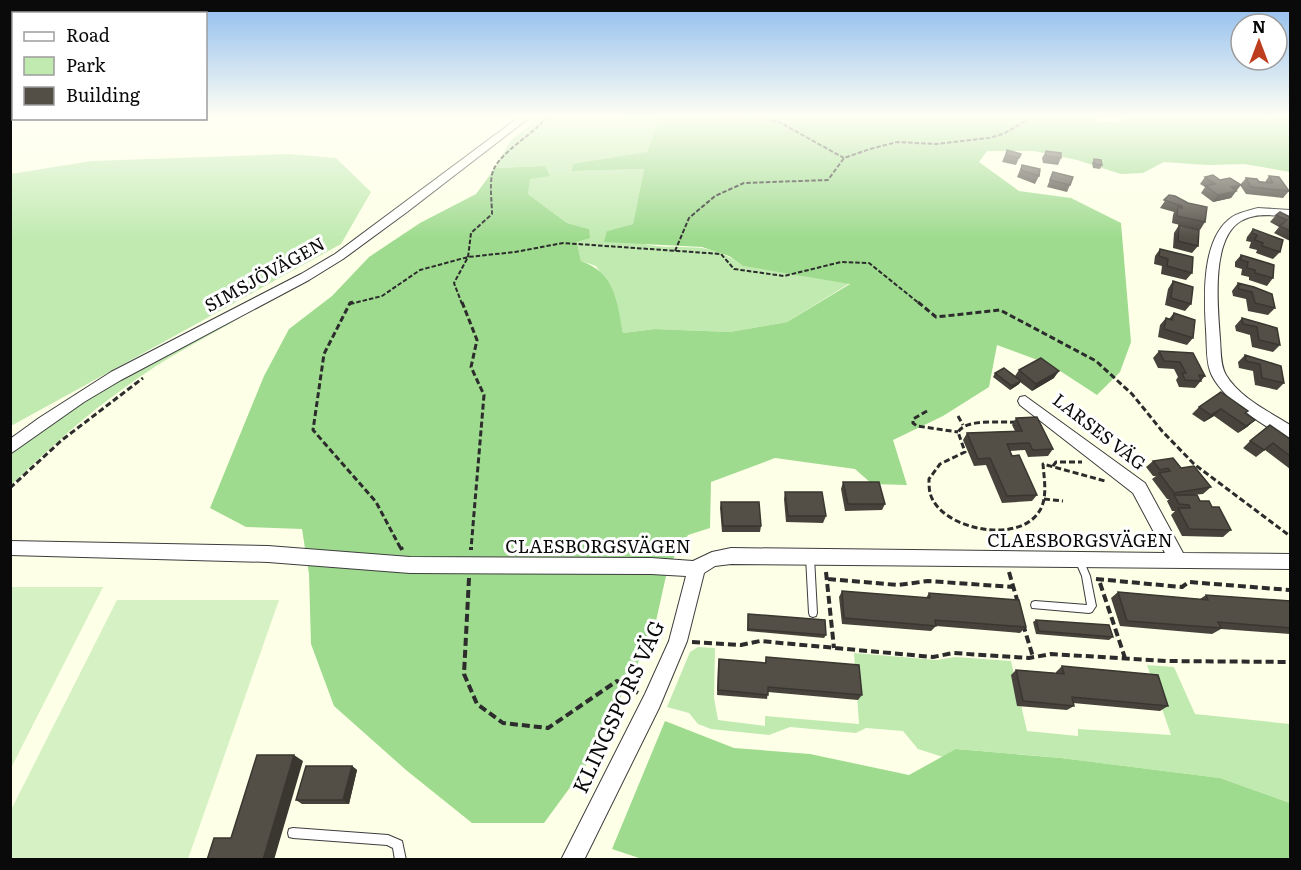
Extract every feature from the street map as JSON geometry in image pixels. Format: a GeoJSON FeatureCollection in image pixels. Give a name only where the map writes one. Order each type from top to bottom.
{"type":"FeatureCollection","features":[{"type":"Feature","properties":{"kind":"street","name":"SIMSJÖVÄGEN"},"geometry":{"type":"LineString","coordinates":[[10,448],[54,415],[106,382],[305,276],[341,254],[472,158]]}},
{"type":"Feature","properties":{"kind":"street"},"geometry":{"type":"LineString","coordinates":[[1290,213],[1265,210],[1249,212],[1238,217],[1217,245],[1211,275],[1216,369],[1220,378],[1241,399],[1290,432]]}},
{"type":"Feature","properties":{"kind":"street","name":"LARSES VÄG"},"geometry":{"type":"LineString","coordinates":[[1025,401],[1136,486],[1145,497],[1178,561]]}},
{"type":"Feature","properties":{"kind":"street","name":"CLAESBORGSVÄGEN"},"geometry":{"type":"LineString","coordinates":[[10,548],[268,554],[410,565],[651,566],[696,569],[716,558],[811,563],[1079,560],[1290,562]]}},
{"type":"Feature","properties":{"kind":"street","name":"KLINGSPORS VÄG"},"geometry":{"type":"LineString","coordinates":[[572,860],[652,701],[678,641],[696,569]]}},
{"type":"Feature","properties":{"kind":"lane"},"geometry":{"type":"LineString","coordinates":[[1035,605],[1089,609],[1092,606],[1092,596],[1079,560]]}},
{"type":"Feature","properties":{"kind":"lane"},"geometry":{"type":"LineString","coordinates":[[811,563],[813,613]]}},
{"type":"Feature","properties":{"kind":"lane"},"geometry":{"type":"LineString","coordinates":[[293,833],[388,840],[398,845],[400,860]]}},
{"type":"Feature","properties":{"kind":"path"},"geometry":{"type":"LineString","coordinates":[[503,158],[493,171],[492,214],[471,233],[468,257],[454,283],[477,340],[471,367],[484,395],[464,674],[477,704],[503,723],[548,728],[617,681],[652,701]]}},
{"type":"Feature","properties":{"kind":"path"},"geometry":{"type":"LineString","coordinates":[[675,251],[689,218],[715,196],[744,183],[828,180],[844,158]]}},
{"type":"Feature","properties":{"kind":"path"},"geometry":{"type":"LineString","coordinates":[[410,565],[376,502],[313,430],[324,354],[350,303],[382,296],[420,270],[468,257],[515,252],[562,243],[721,254],[734,269],[784,276],[841,262],[868,263],[936,317],[1000,310],[1096,361],[1132,394],[1162,431],[1194,464],[1290,536]]}},
{"type":"Feature","properties":{"kind":"path"},"geometry":{"type":"LineString","coordinates":[[927,411],[917,415],[913,423],[917,426],[958,432]]}},
{"type":"Feature","properties":{"kind":"path"},"geometry":{"type":"LineString","coordinates":[[958,416],[963,425]]}},
{"type":"Feature","properties":{"kind":"path"},"geometry":{"type":"LineString","coordinates":[[963,425],[1019,422]]}},
{"type":"Feature","properties":{"kind":"path"},"geometry":{"type":"LineString","coordinates":[[958,432],[963,425]]}},
{"type":"Feature","properties":{"kind":"path"},"geometry":{"type":"LineString","coordinates":[[958,432],[965,452],[939,465],[930,478],[928,487],[932,502],[940,510],[950,517],[981,530],[1011,530],[1029,522],[1041,509],[1044,499],[1043,465],[1053,466],[1093,480],[1136,486]]}},
{"type":"Feature","properties":{"kind":"path"},"geometry":{"type":"LineString","coordinates":[[1053,466],[1056,462],[1104,460]]}},
{"type":"Feature","properties":{"kind":"path"},"geometry":{"type":"LineString","coordinates":[[1044,499],[1064,501]]}},
{"type":"Feature","properties":{"kind":"path"},"geometry":{"type":"LineString","coordinates":[[811,563],[825,568],[837,568]]}},
{"type":"Feature","properties":{"kind":"path"},"geometry":{"type":"LineString","coordinates":[[825,568],[834,648]]}},
{"type":"Feature","properties":{"kind":"path"},"geometry":{"type":"LineString","coordinates":[[997,570],[1020,570]]}},
{"type":"Feature","properties":{"kind":"path"},"geometry":{"type":"LineString","coordinates":[[1009,570],[1019,608]]}},
{"type":"Feature","properties":{"kind":"path"},"geometry":{"type":"LineString","coordinates":[[1086,576],[1100,581],[1182,587],[1189,582],[1290,590]]}},
{"type":"Feature","properties":{"kind":"path"},"geometry":{"type":"LineString","coordinates":[[828,579],[898,585],[928,581],[1013,587]]}},
{"type":"Feature","properties":{"kind":"path"},"geometry":{"type":"LineString","coordinates":[[1100,581],[1125,658]]}},
{"type":"Feature","properties":{"kind":"path"},"geometry":{"type":"LineString","coordinates":[[1022,619],[1032,657]]}},
{"type":"Feature","properties":{"kind":"path"},"geometry":{"type":"LineString","coordinates":[[690,631],[688,642],[741,645],[760,641],[933,657],[953,653],[1032,657],[1051,654],[1201,662],[1290,662]]}},
{"type":"Feature","properties":{"kind":"green space"},"geometry":{"type":"Polygon","coordinates":[[[187,158],[336,158],[371,192],[341,244],[11,426],[11,174],[91,161],[187,158]]]}},
{"type":"Feature","properties":{"kind":"green space"},"geometry":{"type":"Polygon","coordinates":[[[501,158],[625,158],[573,171],[644,169],[633,224],[607,231],[651,245],[711,250],[743,266],[850,283],[787,322],[730,332],[655,329],[623,333],[615,296],[596,266],[581,261],[577,241],[589,229],[567,223],[528,194],[529,179],[545,166],[495,168],[501,158]]]}},
{"type":"Feature","properties":{"kind":"green space"},"geometry":{"type":"Polygon","coordinates":[[[612,158],[982,158],[979,162],[1019,191],[1071,198],[1121,223],[1131,342],[1120,372],[1097,395],[1051,365],[997,345],[989,387],[943,416],[893,440],[907,485],[872,484],[855,469],[775,458],[711,482],[710,528],[688,535],[668,567],[656,621],[642,655],[585,767],[544,823],[472,823],[406,770],[334,706],[311,644],[309,574],[302,529],[246,527],[210,508],[264,376],[289,329],[332,296],[369,257],[420,223],[476,194],[495,168],[545,166],[550,176],[530,179],[528,194],[567,223],[589,229],[590,238],[577,242],[581,261],[592,266],[608,281],[616,299],[623,333],[655,329],[730,332],[787,322],[850,284],[743,266],[729,256],[702,247],[604,242],[607,231],[633,224],[644,169],[572,171],[573,164],[612,158]]]}},
{"type":"Feature","properties":{"kind":"green space"},"geometry":{"type":"Polygon","coordinates":[[[1066,158],[1290,158],[1290,172],[1244,164],[1207,165],[1164,162],[1143,173],[1121,174],[1066,158]]]}},
{"type":"Feature","properties":{"kind":"green space"},"geometry":{"type":"Polygon","coordinates":[[[242,317],[169,358],[111,397],[67,433],[11,485],[11,454],[38,433],[93,396],[242,317]]]}},
{"type":"Feature","properties":{"kind":"green space"},"geometry":{"type":"Polygon","coordinates":[[[10,587],[103,587],[11,768],[10,587]]]}},
{"type":"Feature","properties":{"kind":"green space"},"geometry":{"type":"Polygon","coordinates":[[[117,600],[279,600],[188,859],[11,859],[11,810],[117,600]]]}},
{"type":"Feature","properties":{"kind":"green space"},"geometry":{"type":"Polygon","coordinates":[[[698,647],[715,648],[714,698],[718,720],[765,726],[765,716],[859,724],[854,653],[937,660],[955,657],[1011,661],[1027,731],[1078,736],[1078,729],[1171,735],[1147,665],[1174,667],[1195,714],[1290,724],[1290,803],[1220,778],[1061,758],[957,749],[943,757],[918,749],[903,731],[866,728],[856,733],[790,727],[769,735],[711,729],[698,724],[689,713],[667,707],[690,652],[698,647]]]}},
{"type":"Feature","properties":{"kind":"green space"},"geometry":{"type":"Polygon","coordinates":[[[665,721],[734,748],[810,754],[909,775],[956,749],[1061,758],[1220,778],[1290,803],[1290,859],[642,859],[612,849],[665,721]]]}},
{"type":"Feature","properties":{"kind":"building"},"geometry":{"type":"Polygon","coordinates":[[[1094,159],[1101,160],[1102,165],[1095,164],[1094,159]]]}},
{"type":"Feature","properties":{"kind":"building"},"geometry":{"type":"Polygon","coordinates":[[[1022,165],[1040,169],[1039,176],[1021,170],[1022,165]]]}},
{"type":"Feature","properties":{"kind":"building"},"geometry":{"type":"Polygon","coordinates":[[[1053,172],[1073,177],[1070,185],[1050,180],[1053,172]]]}},
{"type":"Feature","properties":{"kind":"building"},"geometry":{"type":"Polygon","coordinates":[[[1213,175],[1220,180],[1230,178],[1241,185],[1231,187],[1236,191],[1218,195],[1206,186],[1215,184],[1205,177],[1213,175]]]}},
{"type":"Feature","properties":{"kind":"building"},"geometry":{"type":"Polygon","coordinates":[[[1269,176],[1279,177],[1289,191],[1251,187],[1246,178],[1273,183],[1269,176]]]}},
{"type":"Feature","properties":{"kind":"building"},"geometry":{"type":"Polygon","coordinates":[[[1169,195],[1188,203],[1207,207],[1205,222],[1177,216],[1178,207],[1182,208],[1182,206],[1164,200],[1169,195]]]}},
{"type":"Feature","properties":{"kind":"building"},"geometry":{"type":"Polygon","coordinates":[[[1280,212],[1290,217],[1290,231],[1280,226],[1287,220],[1276,215],[1280,212]]]}},
{"type":"Feature","properties":{"kind":"building"},"geometry":{"type":"Polygon","coordinates":[[[1179,225],[1199,230],[1198,246],[1178,241],[1179,225]]]}},
{"type":"Feature","properties":{"kind":"building"},"geometry":{"type":"Polygon","coordinates":[[[1253,229],[1283,240],[1280,252],[1262,246],[1263,243],[1255,240],[1257,235],[1252,233],[1253,229]]]}},
{"type":"Feature","properties":{"kind":"building"},"geometry":{"type":"Polygon","coordinates":[[[1160,249],[1193,257],[1192,273],[1167,266],[1168,259],[1159,256],[1160,249]]]}},
{"type":"Feature","properties":{"kind":"building"},"geometry":{"type":"Polygon","coordinates":[[[1241,255],[1274,265],[1273,278],[1247,268],[1248,262],[1241,260],[1241,255]]]}},
{"type":"Feature","properties":{"kind":"building"},"geometry":{"type":"Polygon","coordinates":[[[1173,281],[1193,287],[1191,304],[1171,298],[1173,281]]]}},
{"type":"Feature","properties":{"kind":"building"},"geometry":{"type":"Polygon","coordinates":[[[1238,283],[1272,294],[1275,308],[1255,303],[1252,292],[1239,289],[1238,283]]]}},
{"type":"Feature","properties":{"kind":"building"},"geometry":{"type":"Polygon","coordinates":[[[1174,313],[1195,320],[1193,338],[1164,329],[1166,318],[1172,320],[1174,313]]]}},
{"type":"Feature","properties":{"kind":"building"},"geometry":{"type":"Polygon","coordinates":[[[1242,318],[1277,328],[1280,345],[1259,340],[1257,327],[1243,324],[1242,318]]]}},
{"type":"Feature","properties":{"kind":"building"},"geometry":{"type":"Polygon","coordinates":[[[1159,351],[1193,353],[1205,376],[1199,375],[1201,381],[1185,380],[1182,373],[1186,373],[1180,362],[1164,361],[1159,351]]]}},
{"type":"Feature","properties":{"kind":"building"},"geometry":{"type":"Polygon","coordinates":[[[1245,355],[1281,366],[1284,383],[1262,378],[1260,364],[1246,361],[1245,355]]]}},
{"type":"Feature","properties":{"kind":"building"},"geometry":{"type":"Polygon","coordinates":[[[1041,358],[1059,371],[1036,384],[1019,370],[1041,358]]]}},
{"type":"Feature","properties":{"kind":"building"},"geometry":{"type":"Polygon","coordinates":[[[1004,368],[1021,381],[1012,386],[995,373],[1004,368]]]}},
{"type":"Feature","properties":{"kind":"building"},"geometry":{"type":"Polygon","coordinates":[[[1221,392],[1248,411],[1245,413],[1255,420],[1246,426],[1221,409],[1211,415],[1199,407],[1221,392]]]}},
{"type":"Feature","properties":{"kind":"building"},"geometry":{"type":"Polygon","coordinates":[[[1037,417],[1053,449],[1033,450],[1029,443],[1007,444],[1012,456],[1019,455],[1037,495],[1007,496],[990,458],[978,459],[967,433],[1022,431],[1016,418],[1037,417]]]}},
{"type":"Feature","properties":{"kind":"building"},"geometry":{"type":"Polygon","coordinates":[[[1270,425],[1290,439],[1290,456],[1273,443],[1264,450],[1250,441],[1270,425]]]}},
{"type":"Feature","properties":{"kind":"building"},"geometry":{"type":"Polygon","coordinates":[[[1173,458],[1181,468],[1194,466],[1211,487],[1174,493],[1159,473],[1170,471],[1168,468],[1160,470],[1153,461],[1173,458]]]}},
{"type":"Feature","properties":{"kind":"building"},"geometry":{"type":"Polygon","coordinates":[[[843,482],[879,482],[885,504],[848,504],[843,482]]]}},
{"type":"Feature","properties":{"kind":"building"},"geometry":{"type":"Polygon","coordinates":[[[785,492],[822,492],[826,516],[788,516],[785,492]]]}},
{"type":"Feature","properties":{"kind":"building"},"geometry":{"type":"Polygon","coordinates":[[[1174,495],[1197,495],[1200,501],[1209,501],[1212,507],[1219,507],[1231,530],[1189,529],[1178,508],[1190,508],[1189,505],[1179,504],[1174,495]]]}},
{"type":"Feature","properties":{"kind":"building"},"geometry":{"type":"Polygon","coordinates":[[[721,502],[759,502],[761,526],[723,526],[721,502]]]}},
{"type":"Feature","properties":{"kind":"building"},"geometry":{"type":"Polygon","coordinates":[[[842,591],[930,598],[929,593],[1019,600],[1026,627],[935,620],[936,626],[844,618],[842,591]]]}},
{"type":"Feature","properties":{"kind":"building"},"geometry":{"type":"Polygon","coordinates":[[[1118,592],[1208,600],[1206,595],[1290,601],[1290,628],[1218,622],[1221,628],[1127,621],[1118,592]]]}},
{"type":"Feature","properties":{"kind":"building"},"geometry":{"type":"Polygon","coordinates":[[[748,614],[825,620],[826,635],[748,629],[748,614]]]}},
{"type":"Feature","properties":{"kind":"building"},"geometry":{"type":"Polygon","coordinates":[[[1036,620],[1109,625],[1113,637],[1039,631],[1036,620]]]}},
{"type":"Feature","properties":{"kind":"building"},"geometry":{"type":"Polygon","coordinates":[[[766,657],[859,665],[862,695],[768,687],[768,695],[718,690],[719,659],[766,663],[766,657]]]}},
{"type":"Feature","properties":{"kind":"building"},"geometry":{"type":"Polygon","coordinates":[[[1062,666],[1158,675],[1168,706],[1072,697],[1074,706],[1023,701],[1016,670],[1064,674],[1062,666]]]}},
{"type":"Feature","properties":{"kind":"building"},"geometry":{"type":"Polygon","coordinates":[[[257,755],[294,755],[263,860],[207,860],[214,838],[231,838],[257,755]]]}},
{"type":"Feature","properties":{"kind":"building"},"geometry":{"type":"Polygon","coordinates":[[[306,766],[352,766],[343,800],[296,800],[306,766]]]}}]}
